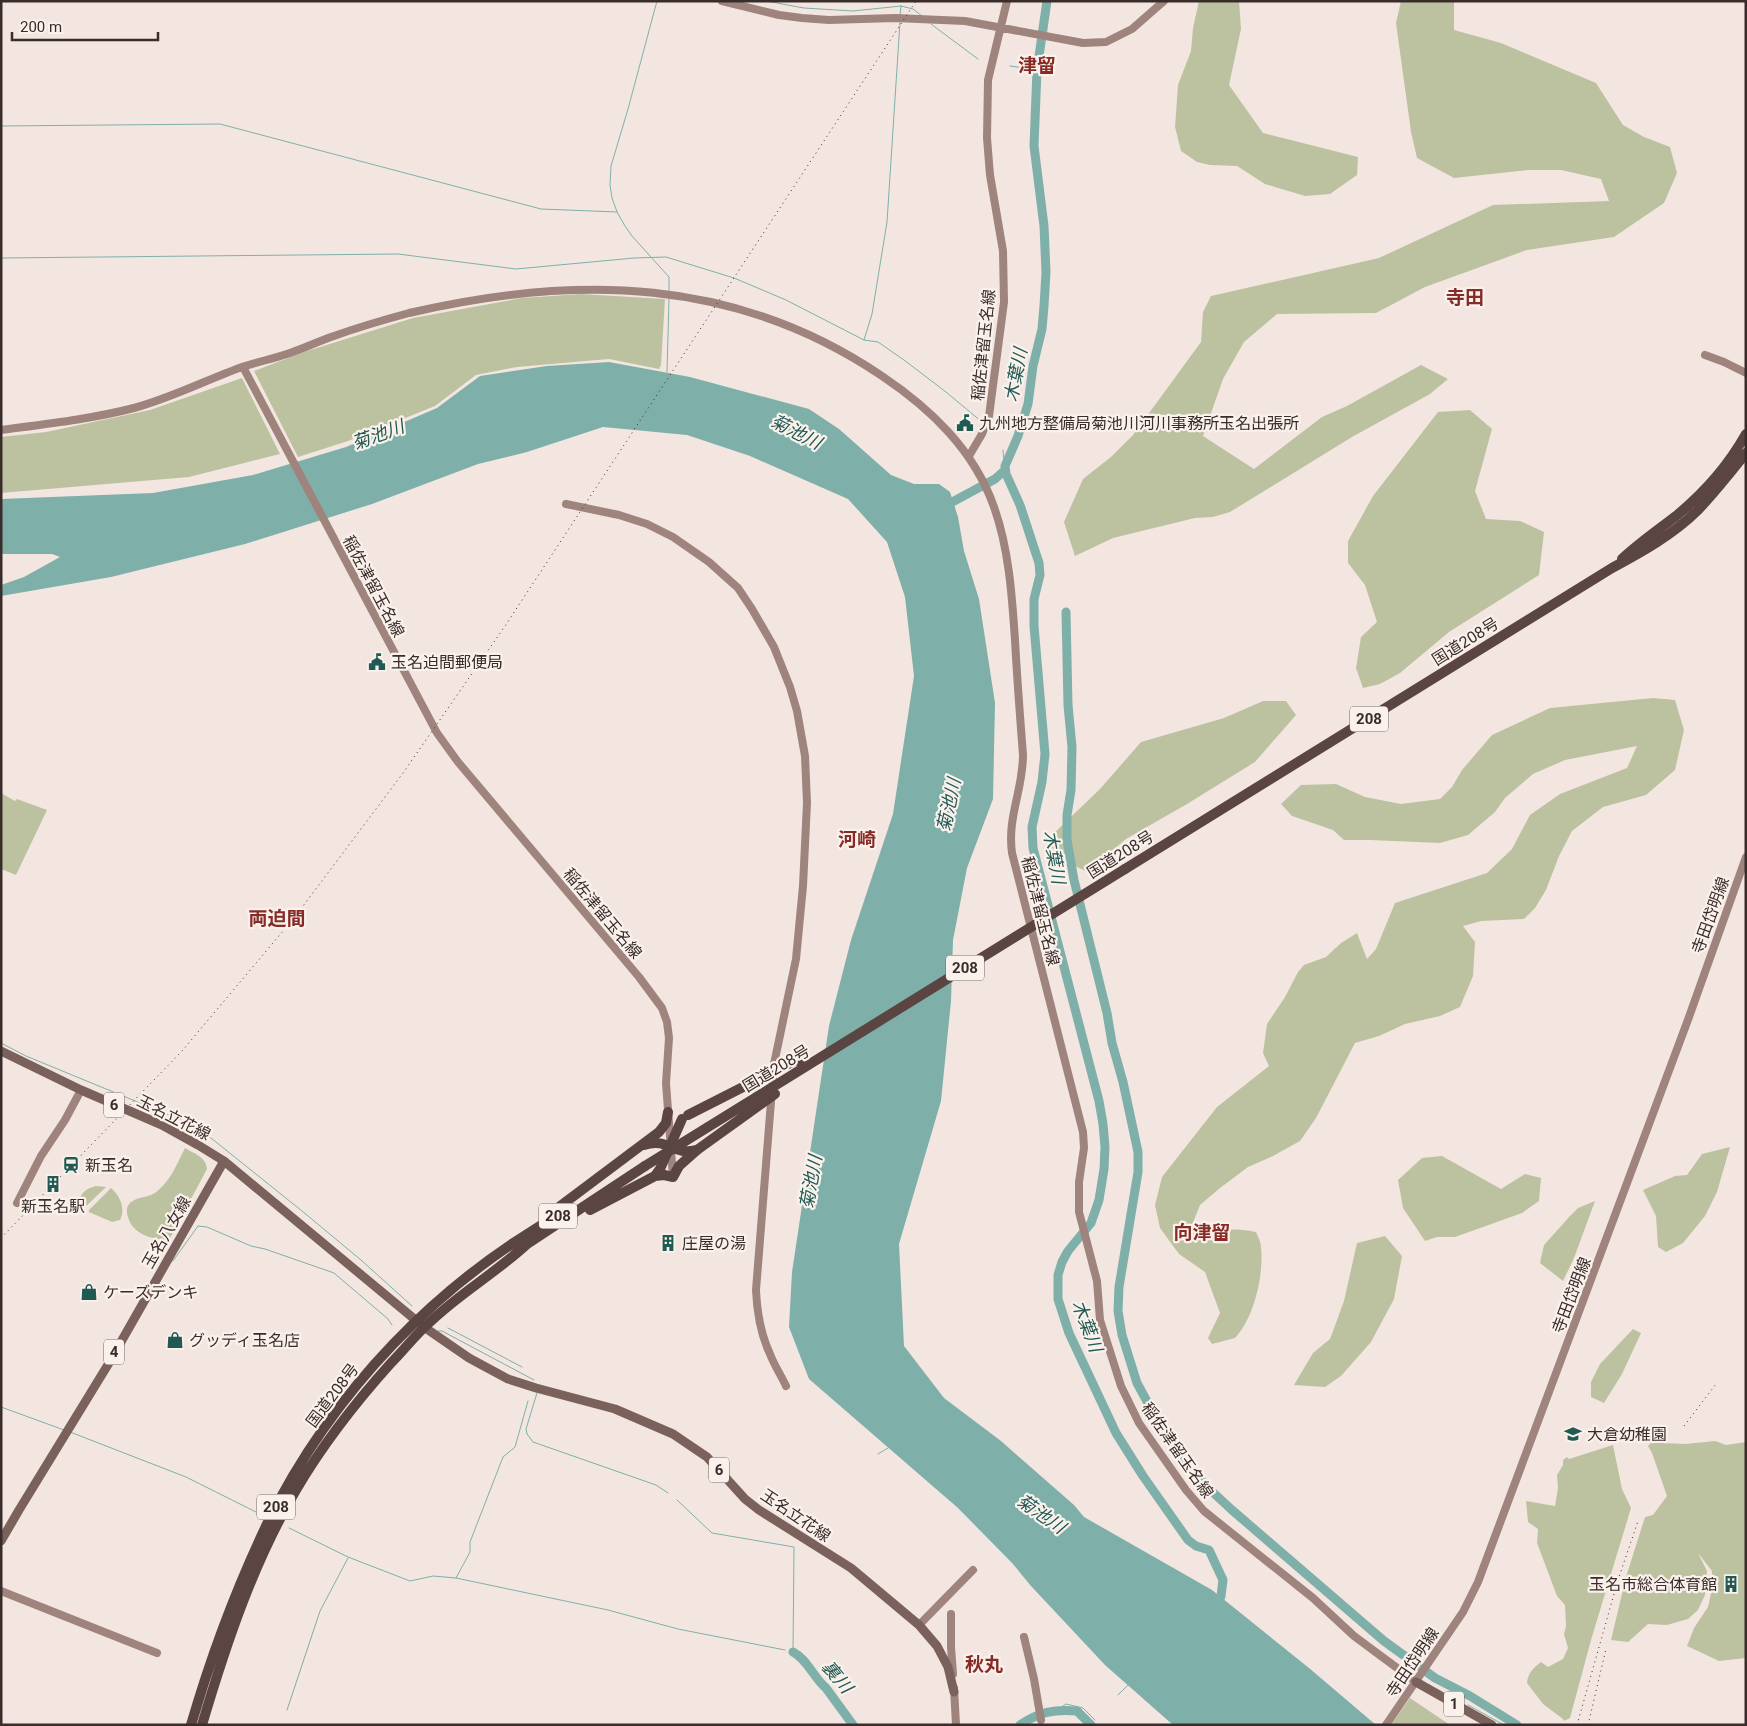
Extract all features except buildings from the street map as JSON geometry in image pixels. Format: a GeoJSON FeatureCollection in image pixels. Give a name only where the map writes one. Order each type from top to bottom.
{"type":"FeatureCollection","features":[{"type":"Feature","properties":{"kind":"highway","name":"国道208号"},"geometry":{"type":"LineString","coordinates":[[1612,568],[1702,493],[1734,454],[1746,434]]}},
{"type":"Feature","properties":{"kind":"highway","name":"国道208号"},"geometry":{"type":"LineString","coordinates":[[202,1725],[218,1672],[254,1576],[276,1527],[295,1492],[335,1430],[420,1323],[514,1256],[527,1244],[645,1166],[1612,568],[1637,555],[1669,533],[1697,510],[1746,453]]}},
{"type":"Feature","properties":{"kind":"highway"},"geometry":{"type":"LineString","coordinates":[[514,1256],[587,1211],[655,1176],[673,1177],[679,1166],[697,1150],[832,1052]]}},
{"type":"Feature","properties":{"kind":"highway"},"geometry":{"type":"LineString","coordinates":[[668,1112],[673,1117],[685,1117],[794,1061],[800,1060],[805,1067]]}},
{"type":"Feature","properties":{"kind":"highway"},"geometry":{"type":"LineString","coordinates":[[498,1253],[659,1132],[666,1123],[668,1112]]}},
{"type":"Feature","properties":{"kind":"highway"},"geometry":{"type":"LineString","coordinates":[[655,1176],[685,1117]]}},
{"type":"Feature","properties":{"kind":"highway"},"geometry":{"type":"LineString","coordinates":[[640,1146],[653,1142],[662,1142],[683,1152],[697,1150]]}},
{"type":"Feature","properties":{"kind":"highway","name":"国道208号"},"geometry":{"type":"LineString","coordinates":[[191,1725],[205,1676],[230,1608],[268,1523],[286,1490],[327,1425],[349,1395],[367,1373],[420,1323],[450,1291],[498,1253],[552,1219],[620,1183]]}},
{"type":"Feature","properties":{"kind":"main road"},"geometry":{"type":"LineString","coordinates":[[722,1],[778,15],[802,18],[839,20],[948,19],[1084,44],[1106,42],[1132,29],[1164,1]]}},
{"type":"Feature","properties":{"kind":"main road","name":"稲佐津留玉名線"},"geometry":{"type":"LineString","coordinates":[[1007,1],[988,80],[987,138],[990,175],[1003,251],[1004,302],[989,416],[982,434],[969,456],[988,491],[995,509],[1003,540],[1011,590],[1023,755],[1021,781],[1011,823],[1010,838],[1012,853],[1083,1132],[1084,1154],[1078,1199],[1082,1225],[1097,1281],[1100,1320],[1121,1386],[1140,1423],[1186,1490],[1204,1511],[1313,1598],[1354,1636],[1416,1682]]}},
{"type":"Feature","properties":{"kind":"main road"},"geometry":{"type":"LineString","coordinates":[[1,430],[88,418],[136,407],[190,388],[243,366],[289,354],[336,335],[390,318],[479,299],[578,289],[617,290],[691,298],[756,313],[842,350],[910,396],[953,437],[969,456]]}},
{"type":"Feature","properties":{"kind":"main road"},"geometry":{"type":"LineString","coordinates":[[1705,355],[1746,373]]}},
{"type":"Feature","properties":{"kind":"main road","name":"稲佐津留玉名線"},"geometry":{"type":"LineString","coordinates":[[243,366],[436,733],[458,762],[644,982],[662,1008],[667,1022],[669,1038],[666,1083],[673,1177]]}},
{"type":"Feature","properties":{"kind":"main road"},"geometry":{"type":"LineString","coordinates":[[566,504],[603,511],[647,524],[673,537],[709,562],[738,588],[752,609],[774,647],[788,681],[797,711],[804,756],[807,803],[803,886],[796,959],[774,1064],[756,1290],[757,1307],[763,1337],[770,1356],[786,1386]]}},
{"type":"Feature","properties":{"kind":"main road","name":"寺田岱明線"},"geometry":{"type":"LineString","coordinates":[[1386,1725],[1463,1612],[1478,1582],[1682,1035],[1746,857]]}},
{"type":"Feature","properties":{"kind":"main road","name":"玉名立花線"},"geometry":{"type":"LineString","coordinates":[[1,1051],[81,1090],[162,1125],[224,1161]]}},
{"type":"Feature","properties":{"kind":"main road"},"geometry":{"type":"LineString","coordinates":[[17,1203],[41,1156],[65,1120],[81,1090]]}},
{"type":"Feature","properties":{"kind":"main road"},"geometry":{"type":"LineString","coordinates":[[224,1161],[420,1323]]}},
{"type":"Feature","properties":{"kind":"main road","name":"玉名八女線"},"geometry":{"type":"LineString","coordinates":[[1,1541],[109,1362],[224,1161]]}},
{"type":"Feature","properties":{"kind":"main road","name":"玉名立花線"},"geometry":{"type":"LineString","coordinates":[[420,1323],[474,1362],[508,1379],[615,1408],[673,1434],[706,1458],[745,1499],[759,1510],[851,1568],[920,1625],[937,1646],[948,1667],[954,1692]]}},
{"type":"Feature","properties":{"kind":"main road"},"geometry":{"type":"LineString","coordinates":[[920,1625],[973,1570]]}},
{"type":"Feature","properties":{"kind":"main road"},"geometry":{"type":"LineString","coordinates":[[1,1591],[157,1653]]}},
{"type":"Feature","properties":{"kind":"main road"},"geometry":{"type":"LineString","coordinates":[[951,1614],[956,1725]]}},
{"type":"Feature","properties":{"kind":"main road"},"geometry":{"type":"LineString","coordinates":[[1024,1637],[1041,1720]]}},
{"type":"Feature","properties":{"kind":"main road","name":"1"},"geometry":{"type":"LineString","coordinates":[[1416,1682],[1492,1725]]}},
{"type":"Feature","properties":{"kind":"green space"},"geometry":{"type":"Polygon","coordinates":[[[1199,1],[1239,1],[1241,29],[1229,85],[1263,133],[1358,157],[1357,175],[1330,194],[1305,196],[1265,184],[1237,166],[1210,165],[1197,162],[1181,151],[1175,127],[1178,85],[1191,51],[1193,28],[1199,1]]]}},
{"type":"Feature","properties":{"kind":"green space"},"geometry":{"type":"Polygon","coordinates":[[[1401,1],[1454,1],[1454,30],[1501,43],[1596,83],[1623,125],[1644,137],[1670,147],[1677,173],[1664,203],[1614,237],[1527,250],[1425,287],[1376,313],[1277,314],[1244,342],[1223,379],[1203,436],[1254,469],[1322,417],[1347,406],[1421,365],[1448,379],[1430,394],[1352,437],[1230,512],[1213,517],[1195,518],[1113,538],[1075,556],[1064,522],[1083,479],[1111,457],[1133,435],[1201,342],[1203,312],[1211,296],[1379,258],[1493,205],[1609,201],[1601,179],[1561,170],[1528,170],[1454,178],[1417,158],[1411,132],[1396,23],[1401,1]]]}},
{"type":"Feature","properties":{"kind":"green space"},"geometry":{"type":"Polygon","coordinates":[[[581,294],[665,299],[661,365],[659,369],[609,359],[517,367],[476,375],[435,406],[348,441],[298,457],[254,371],[304,352],[413,318],[522,298],[581,294]]]}},
{"type":"Feature","properties":{"kind":"green space"},"geometry":{"type":"Polygon","coordinates":[[[242,378],[280,454],[189,477],[1,493],[1,437],[46,432],[150,410],[242,378]]]}},
{"type":"Feature","properties":{"kind":"green space"},"geometry":{"type":"Polygon","coordinates":[[[1470,410],[1492,429],[1475,491],[1486,519],[1520,521],[1544,532],[1539,575],[1449,632],[1400,673],[1380,684],[1363,688],[1356,668],[1361,637],[1377,622],[1365,585],[1348,563],[1348,541],[1373,496],[1438,412],[1470,410]]]}},
{"type":"Feature","properties":{"kind":"green space"},"geometry":{"type":"Polygon","coordinates":[[[1653,698],[1675,700],[1684,730],[1675,770],[1646,795],[1603,807],[1572,831],[1559,856],[1546,890],[1535,908],[1524,919],[1481,921],[1463,926],[1475,942],[1473,976],[1460,1007],[1440,1016],[1405,1024],[1379,1036],[1355,1043],[1316,1118],[1300,1141],[1248,1167],[1200,1205],[1190,1230],[1231,1229],[1256,1232],[1261,1245],[1262,1258],[1259,1283],[1248,1319],[1235,1338],[1212,1344],[1208,1338],[1220,1313],[1205,1272],[1179,1254],[1160,1228],[1155,1205],[1162,1177],[1217,1107],[1269,1066],[1263,1053],[1267,1024],[1285,997],[1298,972],[1304,965],[1326,957],[1341,943],[1357,933],[1367,959],[1376,949],[1395,903],[1487,873],[1512,849],[1530,815],[1560,794],[1627,768],[1637,746],[1565,760],[1533,774],[1505,798],[1495,812],[1468,835],[1440,843],[1344,840],[1333,830],[1292,816],[1281,804],[1301,785],[1336,784],[1365,797],[1401,804],[1440,799],[1452,787],[1462,770],[1492,735],[1550,708],[1653,698]]]}},
{"type":"Feature","properties":{"kind":"green space"},"geometry":{"type":"Polygon","coordinates":[[[1263,701],[1286,701],[1296,715],[1255,762],[1126,839],[1090,873],[1077,867],[1052,848],[1051,836],[1100,789],[1141,742],[1224,718],[1263,701]]]}},
{"type":"Feature","properties":{"kind":"green space"},"geometry":{"type":"Polygon","coordinates":[[[1,793],[15,801],[17,799],[47,810],[16,875],[1,869],[1,793]]]}},
{"type":"Feature","properties":{"kind":"green space"},"geometry":{"type":"Polygon","coordinates":[[[1730,1147],[1717,1192],[1705,1216],[1683,1243],[1666,1252],[1658,1247],[1656,1216],[1643,1190],[1675,1176],[1687,1175],[1702,1154],[1730,1147]]]}},
{"type":"Feature","properties":{"kind":"green space"},"geometry":{"type":"Polygon","coordinates":[[[185,1148],[202,1159],[207,1169],[169,1240],[156,1239],[144,1235],[130,1223],[127,1207],[136,1199],[152,1195],[165,1184],[185,1148]]]}},
{"type":"Feature","properties":{"kind":"green space"},"geometry":{"type":"Polygon","coordinates":[[[1442,1156],[1501,1189],[1525,1174],[1541,1178],[1539,1201],[1522,1213],[1455,1237],[1437,1237],[1425,1241],[1403,1208],[1398,1180],[1422,1158],[1442,1156]]]}},
{"type":"Feature","properties":{"kind":"green space"},"geometry":{"type":"Polygon","coordinates":[[[96,1186],[106,1187],[82,1210],[79,1202],[82,1194],[96,1186]]]}},
{"type":"Feature","properties":{"kind":"green space"},"geometry":{"type":"Polygon","coordinates":[[[111,1188],[119,1198],[122,1207],[120,1220],[112,1222],[89,1212],[111,1188]]]}},
{"type":"Feature","properties":{"kind":"green space"},"geometry":{"type":"Polygon","coordinates":[[[1595,1201],[1574,1258],[1563,1281],[1540,1263],[1544,1245],[1578,1208],[1595,1201]]]}},
{"type":"Feature","properties":{"kind":"green space"},"geometry":{"type":"Polygon","coordinates":[[[1385,1236],[1402,1256],[1394,1299],[1371,1342],[1341,1376],[1325,1387],[1294,1385],[1313,1353],[1330,1339],[1344,1301],[1357,1243],[1385,1236]]]}},
{"type":"Feature","properties":{"kind":"green space"},"geometry":{"type":"Polygon","coordinates":[[[1633,1329],[1641,1333],[1622,1374],[1604,1403],[1591,1397],[1591,1382],[1600,1364],[1633,1329]]]}},
{"type":"Feature","properties":{"kind":"green space"},"geometry":{"type":"Polygon","coordinates":[[[1655,1438],[1663,1443],[1686,1444],[1715,1441],[1726,1445],[1746,1442],[1746,1658],[1719,1661],[1687,1646],[1694,1628],[1708,1607],[1712,1589],[1712,1571],[1698,1553],[1707,1571],[1705,1595],[1698,1610],[1688,1619],[1667,1625],[1648,1624],[1628,1642],[1611,1640],[1626,1577],[1645,1517],[1653,1515],[1667,1496],[1648,1446],[1655,1438]]]}},
{"type":"Feature","properties":{"kind":"green space"},"geometry":{"type":"Polygon","coordinates":[[[1613,1445],[1622,1489],[1631,1508],[1591,1640],[1570,1718],[1564,1721],[1543,1704],[1527,1683],[1530,1674],[1538,1664],[1541,1662],[1548,1667],[1563,1659],[1568,1648],[1564,1634],[1566,1626],[1565,1605],[1557,1596],[1537,1543],[1538,1529],[1528,1522],[1526,1501],[1555,1506],[1558,1488],[1557,1475],[1563,1465],[1563,1460],[1567,1457],[1569,1459],[1613,1445]]]}},
{"type":"Feature","properties":{"kind":"green space"},"geometry":{"type":"Polygon","coordinates":[[[1410,1698],[1450,1725],[1391,1725],[1410,1698]]]}},
{"type":"Feature","properties":{"kind":"water","name":"菊池川"},"geometry":{"type":"Polygon","coordinates":[[[609,362],[690,377],[809,409],[839,429],[891,475],[914,484],[939,484],[950,492],[958,517],[964,551],[979,599],[995,703],[993,799],[967,868],[953,940],[951,1001],[941,1101],[899,1244],[904,1346],[944,1398],[1001,1441],[1074,1505],[1084,1517],[1212,1590],[1376,1725],[1173,1725],[1105,1665],[1031,1586],[1013,1564],[958,1508],[809,1379],[789,1327],[792,1272],[829,1026],[851,940],[893,814],[914,676],[905,597],[887,542],[848,499],[750,456],[687,435],[603,427],[527,452],[478,464],[372,504],[245,544],[111,577],[1,596],[1,585],[24,577],[60,557],[52,554],[1,554],[1,499],[153,493],[253,475],[346,447],[437,408],[480,376],[547,366],[609,362]]]}},
{"type":"Feature","properties":{"kind":"waterway"},"geometry":{"type":"LineString","coordinates":[[657,1],[611,166],[610,185],[617,212],[625,226],[669,277],[669,292]]}},
{"type":"Feature","properties":{"kind":"waterway"},"geometry":{"type":"LineString","coordinates":[[766,1],[804,8],[853,11],[901,6],[913,9],[922,16]]}},
{"type":"Feature","properties":{"kind":"waterway","name":"木葉川"},"geometry":{"type":"LineString","coordinates":[[1047,1],[1037,70],[1034,146],[1044,226],[1046,272],[1042,329],[1033,366],[1028,404],[1018,436],[1005,466],[1006,474],[1020,505],[1039,563],[1040,575],[1034,599],[1034,626],[1045,754],[1042,782],[1032,827],[1033,848],[1099,1101],[1105,1147],[1099,1200],[1091,1223],[1068,1251],[1062,1262],[1058,1275],[1058,1299],[1069,1333],[1116,1433],[1143,1476],[1188,1540],[1196,1546],[1209,1550],[1223,1580],[1217,1609]]}},
{"type":"Feature","properties":{"kind":"waterway"},"geometry":{"type":"LineString","coordinates":[[900,15],[901,6]]}},
{"type":"Feature","properties":{"kind":"waterway"},"geometry":{"type":"LineString","coordinates":[[864,340],[872,314],[887,222],[900,22]]}},
{"type":"Feature","properties":{"kind":"waterway"},"geometry":{"type":"LineString","coordinates":[[931,24],[978,59]]}},
{"type":"Feature","properties":{"kind":"waterway"},"geometry":{"type":"LineString","coordinates":[[1010,66],[1037,70]]}},
{"type":"Feature","properties":{"kind":"waterway"},"geometry":{"type":"LineString","coordinates":[[1,126],[220,124],[541,209],[617,212]]}},
{"type":"Feature","properties":{"kind":"waterway"},"geometry":{"type":"LineString","coordinates":[[1,258],[398,254],[516,269],[634,258],[666,257],[734,278],[786,300],[864,340],[878,342],[946,392],[982,422]]}},
{"type":"Feature","properties":{"kind":"waterway"},"geometry":{"type":"LineString","coordinates":[[667,372],[669,299]]}},
{"type":"Feature","properties":{"kind":"waterway","name":"木葉川"},"geometry":{"type":"LineString","coordinates":[[1003,450],[1005,470]]}},
{"type":"Feature","properties":{"kind":"waterway"},"geometry":{"type":"LineString","coordinates":[[943,507],[995,479],[1005,470]]}},
{"type":"Feature","properties":{"kind":"waterway"},"geometry":{"type":"LineString","coordinates":[[1066,612],[1068,705],[1072,747],[1067,840],[1074,880],[1107,1013],[1112,1043],[1123,1082],[1138,1152],[1138,1172],[1119,1287],[1118,1311],[1122,1335],[1137,1383],[1162,1429],[1206,1486],[1232,1510],[1384,1641],[1435,1678],[1470,1696],[1517,1725]]}},
{"type":"Feature","properties":{"kind":"waterway"},"geometry":{"type":"LineString","coordinates":[[1,1043],[26,1056],[196,1126],[361,1260],[412,1306]]}},
{"type":"Feature","properties":{"kind":"waterway"},"geometry":{"type":"LineString","coordinates":[[173,1261],[198,1226],[207,1227],[251,1246],[334,1273],[388,1319],[392,1325]]}},
{"type":"Feature","properties":{"kind":"waterway"},"geometry":{"type":"LineString","coordinates":[[448,1328],[522,1367]]}},
{"type":"Feature","properties":{"kind":"waterway"},"geometry":{"type":"LineString","coordinates":[[438,1331],[442,1331],[534,1380]]}},
{"type":"Feature","properties":{"kind":"waterway"},"geometry":{"type":"LineString","coordinates":[[537,1393],[526,1429],[533,1442],[656,1485],[668,1493]]}},
{"type":"Feature","properties":{"kind":"waterway"},"geometry":{"type":"LineString","coordinates":[[456,1578],[470,1552],[470,1542],[503,1457],[515,1447],[528,1401]]}},
{"type":"Feature","properties":{"kind":"waterway"},"geometry":{"type":"LineString","coordinates":[[1,1407],[64,1430]]}},
{"type":"Feature","properties":{"kind":"waterway"},"geometry":{"type":"LineString","coordinates":[[70,1432],[186,1477],[256,1512]]}},
{"type":"Feature","properties":{"kind":"waterway"},"geometry":{"type":"LineString","coordinates":[[878,1454],[888,1448]]}},
{"type":"Feature","properties":{"kind":"waterway"},"geometry":{"type":"LineString","coordinates":[[677,1500],[712,1533],[794,1547]]}},
{"type":"Feature","properties":{"kind":"waterway"},"geometry":{"type":"LineString","coordinates":[[289,1528],[348,1557],[410,1581],[433,1576],[456,1578],[608,1610],[678,1629],[785,1650]]}},
{"type":"Feature","properties":{"kind":"waterway"},"geometry":{"type":"LineString","coordinates":[[793,1652],[794,1548]]}},
{"type":"Feature","properties":{"kind":"waterway"},"geometry":{"type":"LineString","coordinates":[[287,1710],[320,1611],[348,1558]]}},
{"type":"Feature","properties":{"kind":"waterway","name":"裏川"},"geometry":{"type":"LineString","coordinates":[[793,1652],[798,1655],[826,1688],[853,1725]]}},
{"type":"Feature","properties":{"kind":"waterway"},"geometry":{"type":"LineString","coordinates":[[1118,1695],[1128,1685]]}},
{"type":"Feature","properties":{"kind":"waterway"},"geometry":{"type":"LineString","coordinates":[[1057,1710],[1066,1704],[1083,1708],[1095,1720]]}},
{"type":"Feature","properties":{"kind":"waterway"},"geometry":{"type":"LineString","coordinates":[[1468,1705],[1504,1725]]}},
{"type":"Feature","properties":{"kind":"waterway","name":"裏川"},"geometry":{"type":"LineString","coordinates":[[1020,1725],[1040,1714],[1069,1710],[1077,1711],[1091,1725]]}},
{"type":"Feature","properties":{"kind":"railway"},"geometry":{"type":"LineString","coordinates":[[1,1238],[182,1051],[294,918],[403,773],[505,626],[916,1]]}},
{"type":"Feature","properties":{"kind":"railway"},"geometry":{"type":"LineString","coordinates":[[1684,1426],[1716,1384]]}},
{"type":"Feature","properties":{"kind":"railway"},"geometry":{"type":"LineString","coordinates":[[1577,1725],[1618,1580],[1638,1521]]}},
{"type":"Feature","properties":{"kind":"railway"},"geometry":{"type":"LineString","coordinates":[[1588,1725],[1606,1649]]}},
{"type":"Feature","properties":{"kind":"place","name":"九州地方整備局菊池川河川事務所玉名出張所"},"geometry":{"type":"Point","coordinates":[965,423]}},
{"type":"Feature","properties":{"kind":"place","name":"玉名迫間郵便局"},"geometry":{"type":"Point","coordinates":[377,662]}},
{"type":"Feature","properties":{"kind":"place","name":"新玉名"},"geometry":{"type":"Point","coordinates":[71,1165]}},
{"type":"Feature","properties":{"kind":"place","name":"新玉名駅"},"geometry":{"type":"Point","coordinates":[53,1184]}},
{"type":"Feature","properties":{"kind":"place","name":"庄屋の湯"},"geometry":{"type":"Point","coordinates":[668,1243]}},
{"type":"Feature","properties":{"kind":"place","name":"ケーズデンキ"},"geometry":{"type":"Point","coordinates":[89,1292]}},
{"type":"Feature","properties":{"kind":"place","name":"グッディ玉名店"},"geometry":{"type":"Point","coordinates":[175,1340]}},
{"type":"Feature","properties":{"kind":"place","name":"大倉幼稚園"},"geometry":{"type":"Point","coordinates":[1573,1434]}},
{"type":"Feature","properties":{"kind":"place","name":"玉名市総合体育館"},"geometry":{"type":"Point","coordinates":[1731,1584]}},
{"type":"Feature","properties":{"kind":"district","name":"津留"},"geometry":{"type":"Point","coordinates":[1037,65]}},
{"type":"Feature","properties":{"kind":"district","name":"寺田"},"geometry":{"type":"Point","coordinates":[1465,297]}},
{"type":"Feature","properties":{"kind":"district","name":"河崎"},"geometry":{"type":"Point","coordinates":[857,839]}},
{"type":"Feature","properties":{"kind":"district","name":"両迫間"},"geometry":{"type":"Point","coordinates":[277,918]}},
{"type":"Feature","properties":{"kind":"district","name":"向津留"},"geometry":{"type":"Point","coordinates":[1202,1232]}},
{"type":"Feature","properties":{"kind":"district","name":"秋丸"},"geometry":{"type":"Point","coordinates":[984,1664]}}]}
